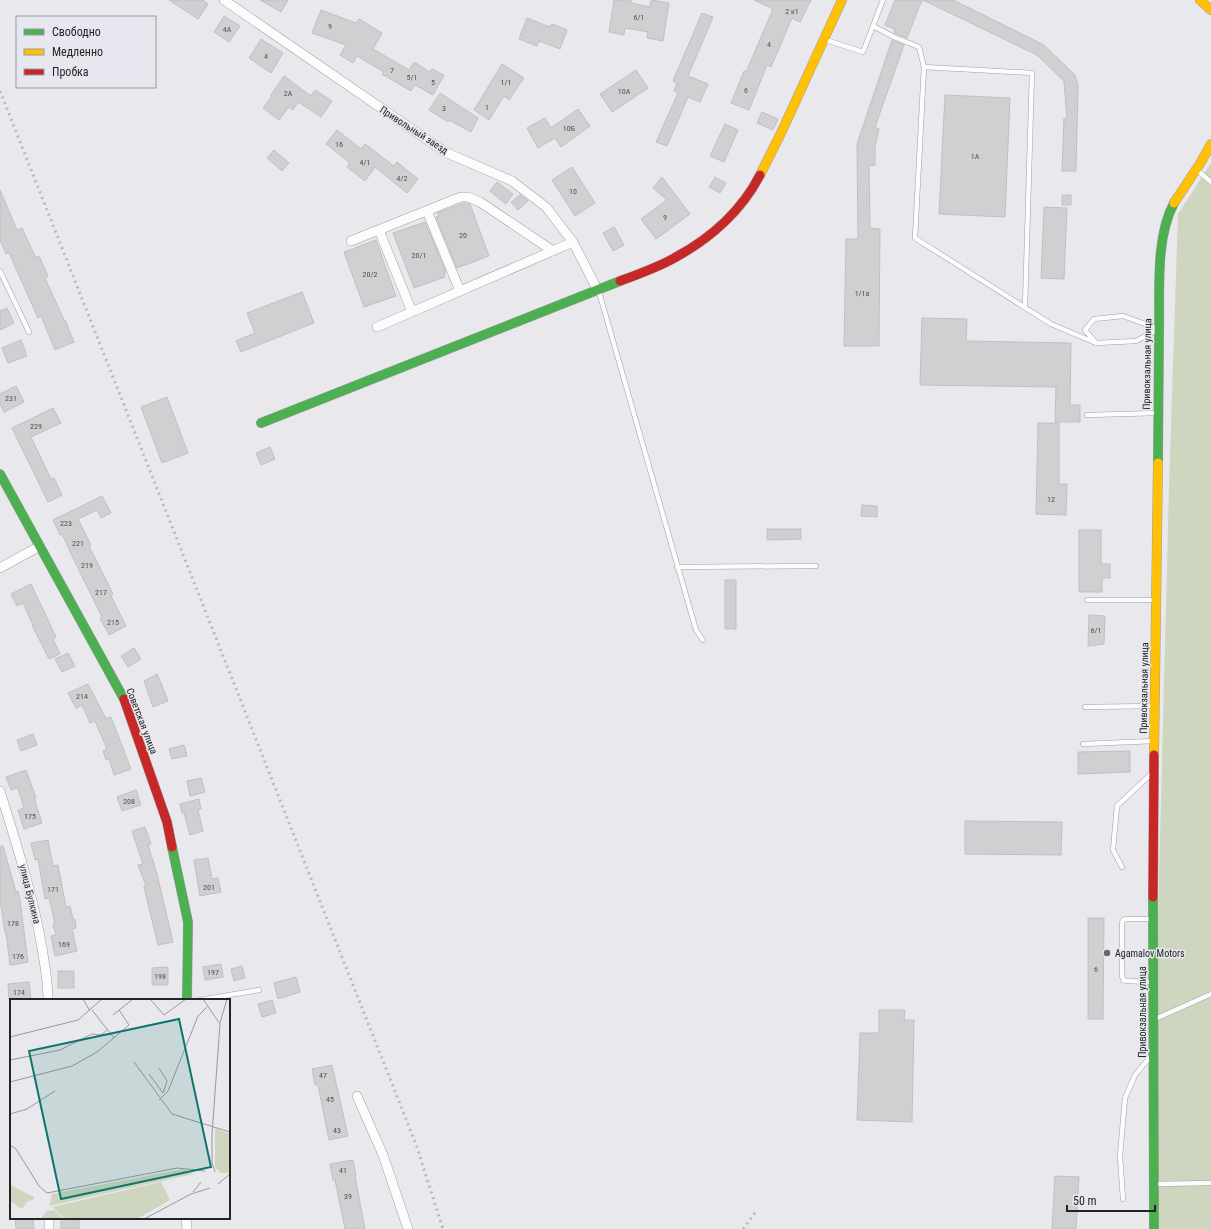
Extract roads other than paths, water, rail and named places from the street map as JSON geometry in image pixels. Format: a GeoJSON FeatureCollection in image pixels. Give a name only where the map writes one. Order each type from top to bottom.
{"type":"FeatureCollection","features":[{"type":"Feature","properties":{"kind":"street","name":"Привольный заезд"},"geometry":{"type":"LineString","coordinates":[[224,0],[445,152],[512,181],[546,207],[573,242],[598,291]]}},
{"type":"Feature","properties":{"kind":"street"},"geometry":{"type":"LineString","coordinates":[[262,423],[598,291],[675,258],[704,240],[731,216],[754,186],[782,132],[842,0]]}},
{"type":"Feature","properties":{"kind":"street"},"geometry":{"type":"LineString","coordinates":[[1200,0],[1211,10]]}},
{"type":"Feature","properties":{"kind":"street","name":"Привокзальная улица"},"geometry":{"type":"LineString","coordinates":[[1154,1229],[1154,741],[1160,265],[1165,227],[1169,214],[1197,169],[1208,155],[1211,144]]}},
{"type":"Feature","properties":{"kind":"street"},"geometry":{"type":"LineString","coordinates":[[351,241],[461,197],[468,197],[480,202],[553,251]]}},
{"type":"Feature","properties":{"kind":"street"},"geometry":{"type":"LineString","coordinates":[[427,211],[460,291]]}},
{"type":"Feature","properties":{"kind":"street"},"geometry":{"type":"LineString","coordinates":[[379,230],[412,312]]}},
{"type":"Feature","properties":{"kind":"street"},"geometry":{"type":"LineString","coordinates":[[377,327],[573,242]]}},
{"type":"Feature","properties":{"kind":"street","name":"Советская улица"},"geometry":{"type":"LineString","coordinates":[[0,474],[124,699],[167,822],[188,922],[187,999]]}},
{"type":"Feature","properties":{"kind":"street"},"geometry":{"type":"LineString","coordinates":[[0,568],[40,546]]}},
{"type":"Feature","properties":{"kind":"street","name":"улица Булкина"},"geometry":{"type":"LineString","coordinates":[[0,792],[21,857],[37,919],[48,983],[48,999]]}},
{"type":"Feature","properties":{"kind":"street"},"geometry":{"type":"LineString","coordinates":[[357,1096],[383,1155],[408,1229]]}},
{"type":"Feature","properties":{"kind":"street"},"geometry":{"type":"LineString","coordinates":[[186,1219],[187,1229]]}},
{"type":"Feature","properties":{"kind":"lane"},"geometry":{"type":"LineString","coordinates":[[824,40],[863,52],[883,0]]}},
{"type":"Feature","properties":{"kind":"lane"},"geometry":{"type":"LineString","coordinates":[[873,26],[894,37],[919,47],[924,67],[915,238],[1051,324],[1096,343],[1136,341],[1159,329]]}},
{"type":"Feature","properties":{"kind":"lane"},"geometry":{"type":"LineString","coordinates":[[924,67],[1032,73],[1025,307]]}},
{"type":"Feature","properties":{"kind":"lane"},"geometry":{"type":"LineString","coordinates":[[1197,169],[1211,182]]}},
{"type":"Feature","properties":{"kind":"lane"},"geometry":{"type":"LineString","coordinates":[[0,271],[29,332]]}},
{"type":"Feature","properties":{"kind":"lane"},"geometry":{"type":"LineString","coordinates":[[598,291],[677,567],[696,630],[703,640]]}},
{"type":"Feature","properties":{"kind":"lane"},"geometry":{"type":"LineString","coordinates":[[1096,343],[1085,330],[1094,319],[1123,316],[1159,329]]}},
{"type":"Feature","properties":{"kind":"lane"},"geometry":{"type":"LineString","coordinates":[[1087,415],[1158,413]]}},
{"type":"Feature","properties":{"kind":"lane"},"geometry":{"type":"LineString","coordinates":[[677,567],[816,566]]}},
{"type":"Feature","properties":{"kind":"lane"},"geometry":{"type":"LineString","coordinates":[[1087,600],[1156,600]]}},
{"type":"Feature","properties":{"kind":"lane"},"geometry":{"type":"LineString","coordinates":[[1085,707],[1155,706]]}},
{"type":"Feature","properties":{"kind":"lane"},"geometry":{"type":"LineString","coordinates":[[1083,744],[1154,741]]}},
{"type":"Feature","properties":{"kind":"lane"},"geometry":{"type":"LineString","coordinates":[[1122,867],[1112,850],[1117,806],[1154,771]]}},
{"type":"Feature","properties":{"kind":"lane"},"geometry":{"type":"LineString","coordinates":[[1153,919],[1123,920],[1122,980],[1153,982]]}},
{"type":"Feature","properties":{"kind":"lane"},"geometry":{"type":"LineString","coordinates":[[206,999],[259,990]]}},
{"type":"Feature","properties":{"kind":"lane"},"geometry":{"type":"LineString","coordinates":[[1153,1020],[1211,994]]}},
{"type":"Feature","properties":{"kind":"lane"},"geometry":{"type":"LineString","coordinates":[[1123,1199],[1120,1156],[1125,1098],[1135,1075],[1153,1053]]}},
{"type":"Feature","properties":{"kind":"lane"},"geometry":{"type":"LineString","coordinates":[[1154,1184],[1211,1183]]}},
{"type":"Feature","properties":{"kind":"railway"},"geometry":{"type":"LineString","coordinates":[[0,91],[417,1147],[443,1229]]}},
{"type":"Feature","properties":{"kind":"railway"},"geometry":{"type":"LineString","coordinates":[[743,1229],[757,1210]]}},
{"type":"Feature","properties":{"kind":"place","name":"Agamalov Motors"},"geometry":{"type":"Point","coordinates":[1107,953]}}]}
